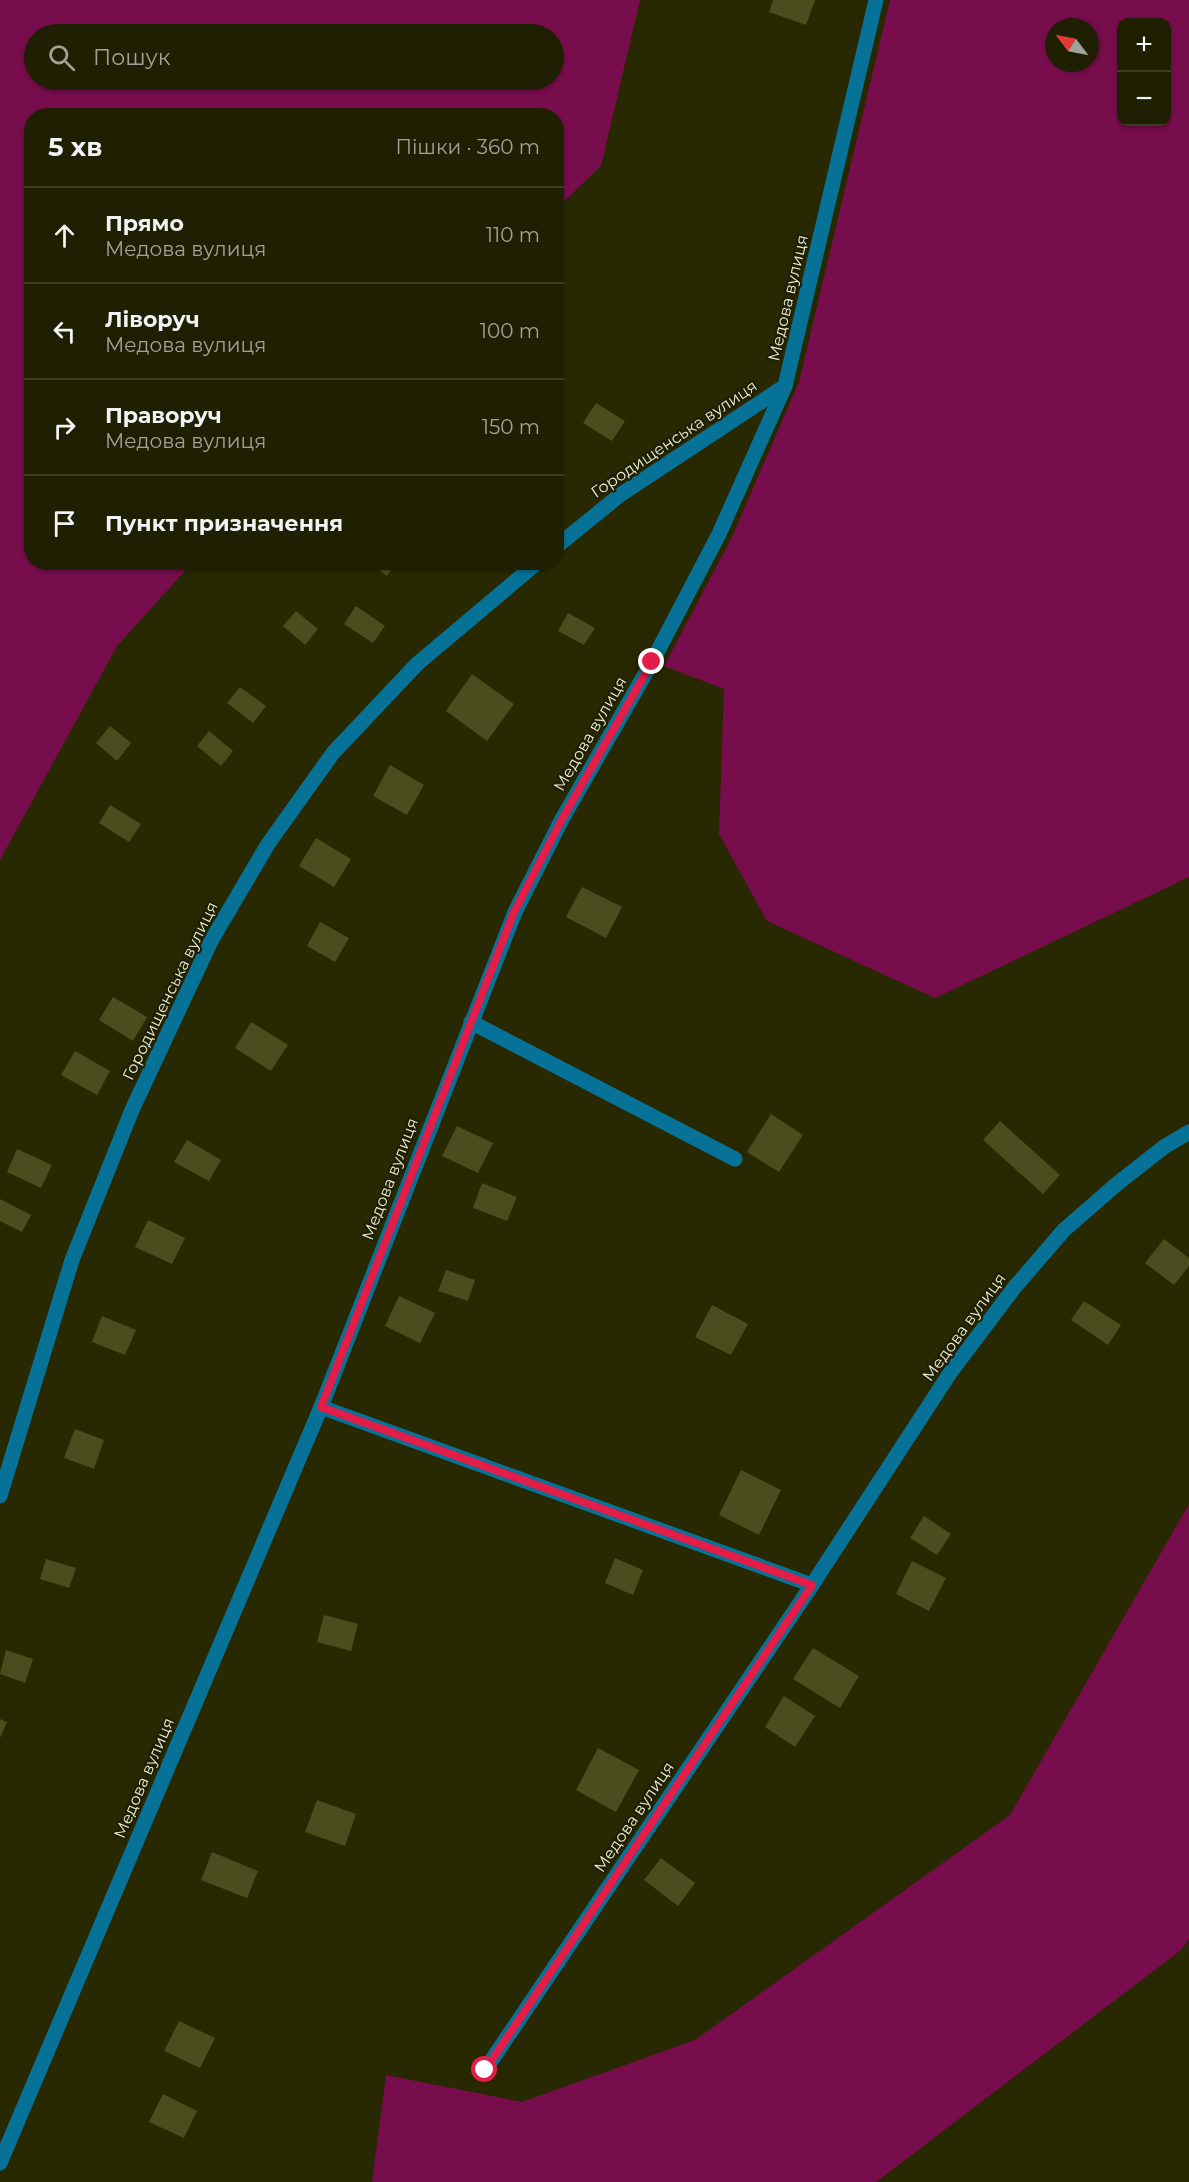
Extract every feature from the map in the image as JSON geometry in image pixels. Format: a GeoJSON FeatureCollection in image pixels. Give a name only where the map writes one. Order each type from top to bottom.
{"type":"FeatureCollection","features":[{"type":"Feature","properties":{"kind":"street","name":"Медова вулиця"},"geometry":{"type":"LineString","coordinates":[[0,2163],[321,1407],[514,912],[562,819],[652,662],[713,545],[785,386],[876,0]]}},
{"type":"Feature","properties":{"kind":"street","name":"Городищенська вулиця"},"geometry":{"type":"LineString","coordinates":[[564,540],[620,495],[785,386]]}},
{"type":"Feature","properties":{"kind":"street","name":"Городищенська вулиця"},"geometry":{"type":"LineString","coordinates":[[0,1496],[72,1260],[132,1110],[211,941],[268,844],[333,753],[417,664],[529,570]]}},
{"type":"Feature","properties":{"kind":"street"},"geometry":{"type":"LineString","coordinates":[[471,1022],[735,1159]]}},
{"type":"Feature","properties":{"kind":"street","name":"Медова вулиця"},"geometry":{"type":"LineString","coordinates":[[485,2070],[812,1585],[950,1373],[1014,1288],[1064,1230],[1118,1183],[1164,1147],[1189,1132]]}},
{"type":"Feature","properties":{"kind":"street"},"geometry":{"type":"LineString","coordinates":[[321,1407],[812,1585]]}},
{"type":"Feature","properties":{"kind":"shaded area"},"geometry":{"type":"Polygon","coordinates":[[[0,0],[640,0],[601,166],[564,201],[564,108],[24,108],[24,570],[186,570],[117,646],[0,860],[0,0]]]}},
{"type":"Feature","properties":{"kind":"shaded area"},"geometry":{"type":"Polygon","coordinates":[[[890,0],[1189,0],[1189,877],[935,998],[767,921],[719,834],[724,689],[664,666],[731,539],[799,382],[890,0]]]}},
{"type":"Feature","properties":{"kind":"shaded area"},"geometry":{"type":"Polygon","coordinates":[[[1189,1504],[1189,1939],[1181,1950],[876,2182],[372,2182],[386,2075],[522,2102],[695,2040],[1010,1815],[1189,1504]]]}},
{"type":"Feature","properties":{"kind":"building"},"geometry":{"type":"Polygon","coordinates":[[[773,0],[815,0],[806,25],[769,12],[773,0]]]}},
{"type":"Feature","properties":{"kind":"building"},"geometry":{"type":"Polygon","coordinates":[[[596,403],[625,421],[612,441],[583,423],[596,403]]]}},
{"type":"Feature","properties":{"kind":"building"},"geometry":{"type":"Polygon","coordinates":[[[378,570],[391,570],[387,576],[378,570]]]}},
{"type":"Feature","properties":{"kind":"building"},"geometry":{"type":"Polygon","coordinates":[[[356,606],[385,626],[373,643],[344,624],[356,606]]]}},
{"type":"Feature","properties":{"kind":"building"},"geometry":{"type":"Polygon","coordinates":[[[296,611],[318,629],[305,645],[283,626],[296,611]]]}},
{"type":"Feature","properties":{"kind":"building"},"geometry":{"type":"Polygon","coordinates":[[[568,613],[595,628],[584,645],[558,631],[568,613]]]}},
{"type":"Feature","properties":{"kind":"building"},"geometry":{"type":"Polygon","coordinates":[[[472,674],[514,704],[487,741],[446,711],[472,674]]]}},
{"type":"Feature","properties":{"kind":"building"},"geometry":{"type":"Polygon","coordinates":[[[240,687],[266,706],[253,723],[227,703],[240,687]]]}},
{"type":"Feature","properties":{"kind":"building"},"geometry":{"type":"Polygon","coordinates":[[[110,726],[131,743],[117,761],[96,743],[110,726]]]}},
{"type":"Feature","properties":{"kind":"building"},"geometry":{"type":"Polygon","coordinates":[[[209,731],[233,751],[221,766],[197,746],[209,731]]]}},
{"type":"Feature","properties":{"kind":"building"},"geometry":{"type":"Polygon","coordinates":[[[390,765],[424,785],[407,815],[373,796],[390,765]]]}},
{"type":"Feature","properties":{"kind":"building"},"geometry":{"type":"Polygon","coordinates":[[[110,805],[141,824],[129,842],[99,823],[110,805]]]}},
{"type":"Feature","properties":{"kind":"building"},"geometry":{"type":"Polygon","coordinates":[[[316,838],[351,859],[334,887],[299,866],[316,838]]]}},
{"type":"Feature","properties":{"kind":"building"},"geometry":{"type":"Polygon","coordinates":[[[582,887],[622,907],[606,938],[566,917],[582,887]]]}},
{"type":"Feature","properties":{"kind":"building"},"geometry":{"type":"Polygon","coordinates":[[[320,922],[349,938],[335,962],[307,946],[320,922]]]}},
{"type":"Feature","properties":{"kind":"building"},"geometry":{"type":"Polygon","coordinates":[[[113,997],[147,1017],[133,1041],[99,1020],[113,997]]]}},
{"type":"Feature","properties":{"kind":"building"},"geometry":{"type":"Polygon","coordinates":[[[251,1022],[288,1045],[271,1071],[235,1048],[251,1022]]]}},
{"type":"Feature","properties":{"kind":"building"},"geometry":{"type":"Polygon","coordinates":[[[75,1051],[110,1071],[97,1095],[61,1075],[75,1051]]]}},
{"type":"Feature","properties":{"kind":"building"},"geometry":{"type":"Polygon","coordinates":[[[771,1114],[803,1135],[779,1172],[747,1152],[771,1114]]]}},
{"type":"Feature","properties":{"kind":"building"},"geometry":{"type":"Polygon","coordinates":[[[1000,1121],[1060,1175],[1043,1194],[983,1140],[1000,1121]]]}},
{"type":"Feature","properties":{"kind":"building"},"geometry":{"type":"Polygon","coordinates":[[[457,1126],[493,1143],[478,1173],[442,1156],[457,1126]]]}},
{"type":"Feature","properties":{"kind":"building"},"geometry":{"type":"Polygon","coordinates":[[[187,1140],[221,1160],[209,1181],[174,1162],[187,1140]]]}},
{"type":"Feature","properties":{"kind":"building"},"geometry":{"type":"Polygon","coordinates":[[[17,1149],[52,1165],[41,1188],[7,1172],[17,1149]]]}},
{"type":"Feature","properties":{"kind":"building"},"geometry":{"type":"Polygon","coordinates":[[[482,1183],[517,1197],[507,1221],[473,1208],[482,1183]]]}},
{"type":"Feature","properties":{"kind":"building"},"geometry":{"type":"Polygon","coordinates":[[[0,1199],[31,1215],[22,1232],[0,1221],[0,1199]]]}},
{"type":"Feature","properties":{"kind":"building"},"geometry":{"type":"Polygon","coordinates":[[[148,1220],[185,1238],[172,1264],[135,1247],[148,1220]]]}},
{"type":"Feature","properties":{"kind":"building"},"geometry":{"type":"Polygon","coordinates":[[[1164,1239],[1189,1258],[1189,1266],[1174,1285],[1145,1263],[1164,1239]]]}},
{"type":"Feature","properties":{"kind":"building"},"geometry":{"type":"Polygon","coordinates":[[[446,1270],[475,1280],[468,1301],[438,1291],[446,1270]]]}},
{"type":"Feature","properties":{"kind":"building"},"geometry":{"type":"Polygon","coordinates":[[[399,1296],[435,1313],[420,1343],[385,1326],[399,1296]]]}},
{"type":"Feature","properties":{"kind":"building"},"geometry":{"type":"Polygon","coordinates":[[[1084,1301],[1121,1325],[1108,1345],[1071,1320],[1084,1301]]]}},
{"type":"Feature","properties":{"kind":"building"},"geometry":{"type":"Polygon","coordinates":[[[712,1305],[748,1324],[731,1355],[695,1337],[712,1305]]]}},
{"type":"Feature","properties":{"kind":"building"},"geometry":{"type":"Polygon","coordinates":[[[102,1316],[136,1330],[125,1355],[92,1342],[102,1316]]]}},
{"type":"Feature","properties":{"kind":"building"},"geometry":{"type":"Polygon","coordinates":[[[75,1429],[104,1440],[94,1469],[64,1458],[75,1429]]]}},
{"type":"Feature","properties":{"kind":"building"},"geometry":{"type":"Polygon","coordinates":[[[741,1470],[781,1490],[759,1535],[719,1515],[741,1470]]]}},
{"type":"Feature","properties":{"kind":"building"},"geometry":{"type":"Polygon","coordinates":[[[924,1516],[951,1534],[937,1555],[910,1538],[924,1516]]]}},
{"type":"Feature","properties":{"kind":"building"},"geometry":{"type":"Polygon","coordinates":[[[615,1558],[643,1570],[633,1595],[605,1583],[615,1558]]]}},
{"type":"Feature","properties":{"kind":"building"},"geometry":{"type":"Polygon","coordinates":[[[46,1559],[76,1568],[69,1588],[40,1579],[46,1559]]]}},
{"type":"Feature","properties":{"kind":"building"},"geometry":{"type":"Polygon","coordinates":[[[912,1561],[946,1578],[929,1611],[896,1594],[912,1561]]]}},
{"type":"Feature","properties":{"kind":"building"},"geometry":{"type":"Polygon","coordinates":[[[324,1615],[358,1624],[351,1651],[317,1642],[324,1615]]]}},
{"type":"Feature","properties":{"kind":"building"},"geometry":{"type":"Polygon","coordinates":[[[813,1648],[859,1676],[840,1708],[793,1679],[813,1648]]]}},
{"type":"Feature","properties":{"kind":"building"},"geometry":{"type":"Polygon","coordinates":[[[6,1650],[33,1659],[25,1683],[0,1674],[6,1650]]]}},
{"type":"Feature","properties":{"kind":"building"},"geometry":{"type":"Polygon","coordinates":[[[784,1696],[815,1716],[795,1747],[765,1727],[784,1696]]]}},
{"type":"Feature","properties":{"kind":"building"},"geometry":{"type":"Polygon","coordinates":[[[0,1719],[7,1722],[0,1738],[0,1719]]]}},
{"type":"Feature","properties":{"kind":"building"},"geometry":{"type":"Polygon","coordinates":[[[598,1748],[639,1770],[616,1812],[576,1790],[598,1748]]]}},
{"type":"Feature","properties":{"kind":"building"},"geometry":{"type":"Polygon","coordinates":[[[317,1800],[356,1814],[345,1846],[305,1832],[317,1800]]]}},
{"type":"Feature","properties":{"kind":"building"},"geometry":{"type":"Polygon","coordinates":[[[212,1852],[258,1871],[247,1898],[201,1880],[212,1852]]]}},
{"type":"Feature","properties":{"kind":"building"},"geometry":{"type":"Polygon","coordinates":[[[661,1858],[695,1883],[678,1906],[644,1880],[661,1858]]]}},
{"type":"Feature","properties":{"kind":"building"},"geometry":{"type":"Polygon","coordinates":[[[179,2021],[215,2038],[200,2068],[164,2051],[179,2021]]]}},
{"type":"Feature","properties":{"kind":"building"},"geometry":{"type":"Polygon","coordinates":[[[163,2094],[197,2111],[184,2138],[149,2122],[163,2094]]]}},
{"type":"Feature","properties":{"kind":"route"},"geometry":{"type":"LineString","coordinates":[[485,2070],[812,1585],[321,1407],[514,912],[562,819],[652,662]]}}]}
